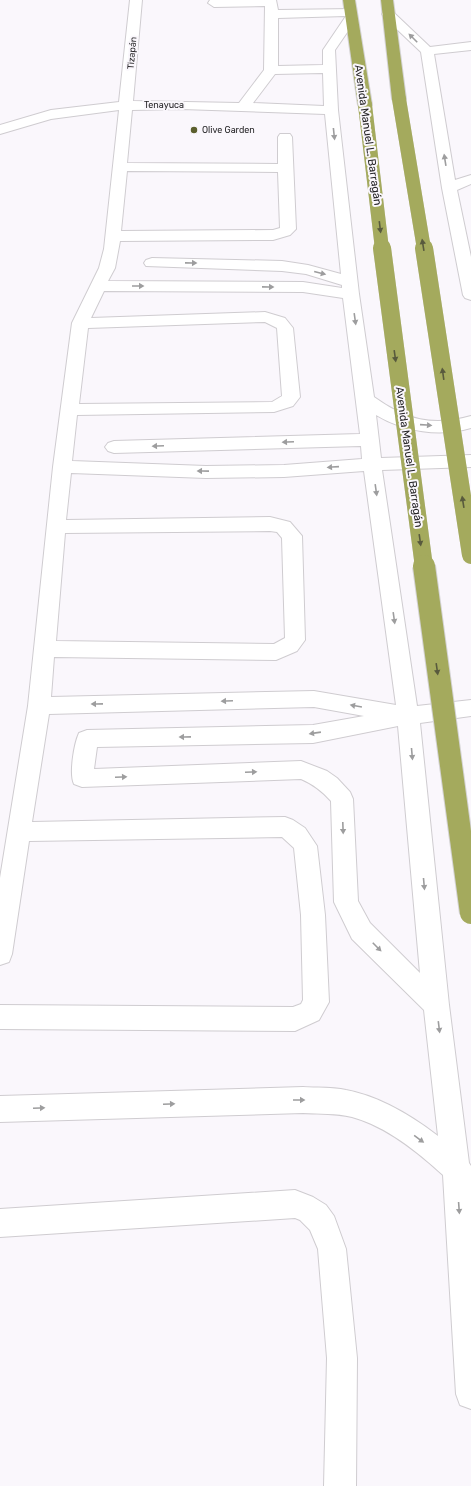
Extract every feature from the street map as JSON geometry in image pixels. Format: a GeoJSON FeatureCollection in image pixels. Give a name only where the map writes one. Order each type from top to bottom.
{"type":"FeatureCollection","features":[{"type":"Feature","properties":{"kind":"highway"},"geometry":{"type":"LineString","coordinates":[[387,7],[399,99],[471,555]]}},
{"type":"Feature","properties":{"kind":"highway","name":"Avenida Manuel L. Barragán"},"geometry":{"type":"LineString","coordinates":[[350,10],[365,105],[396,365],[471,913]]}},
{"type":"Feature","properties":{"kind":"street","name":"Tizapán"},"geometry":{"type":"LineString","coordinates":[[0,954],[39,706],[62,467],[80,323],[110,261],[127,106],[136,0]]}},
{"type":"Feature","properties":{"kind":"street"},"geometry":{"type":"LineString","coordinates":[[214,3],[271,2],[272,70],[243,107]]}},
{"type":"Feature","properties":{"kind":"street"},"geometry":{"type":"LineString","coordinates":[[387,7],[427,52],[449,188],[471,295]]}},
{"type":"Feature","properties":{"kind":"street"},"geometry":{"type":"LineString","coordinates":[[272,14],[350,10]]}},
{"type":"Feature","properties":{"kind":"street"},"geometry":{"type":"LineString","coordinates":[[350,10],[329,50],[331,110],[351,288],[366,399],[372,464],[408,716],[436,1005],[464,1179],[471,1392]]}},
{"type":"Feature","properties":{"kind":"street"},"geometry":{"type":"LineString","coordinates":[[427,52],[471,46]]}},
{"type":"Feature","properties":{"kind":"street"},"geometry":{"type":"LineString","coordinates":[[272,70],[329,69]]}},
{"type":"Feature","properties":{"kind":"street","name":"Tenayuca"},"geometry":{"type":"LineString","coordinates":[[0,130],[42,116],[73,110],[127,106],[243,107],[331,110]]}},
{"type":"Feature","properties":{"kind":"street"},"geometry":{"type":"LineString","coordinates":[[112,236],[280,234],[288,229],[285,137]]}},
{"type":"Feature","properties":{"kind":"street"},"geometry":{"type":"LineString","coordinates":[[120,167],[285,168]]}},
{"type":"Feature","properties":{"kind":"street"},"geometry":{"type":"LineString","coordinates":[[449,188],[471,179]]}},
{"type":"Feature","properties":{"kind":"street"},"geometry":{"type":"LineString","coordinates":[[152,262],[282,266],[308,270],[351,288]]}},
{"type":"Feature","properties":{"kind":"street"},"geometry":{"type":"LineString","coordinates":[[99,286],[351,288]]}},
{"type":"Feature","properties":{"kind":"street"},"geometry":{"type":"LineString","coordinates":[[69,410],[274,407],[287,402],[291,397],[285,328],[280,322],[274,319],[266,317],[80,323]]}},
{"type":"Feature","properties":{"kind":"street"},"geometry":{"type":"LineString","coordinates":[[366,399],[386,413],[408,422],[422,425],[444,426],[466,424],[471,422]]}},
{"type":"Feature","properties":{"kind":"street"},"geometry":{"type":"LineString","coordinates":[[114,447],[369,440]]}},
{"type":"Feature","properties":{"kind":"street"},"geometry":{"type":"LineString","coordinates":[[62,467],[206,472],[284,470],[372,464],[471,460]]}},
{"type":"Feature","properties":{"kind":"street"},"geometry":{"type":"LineString","coordinates":[[45,649],[276,652],[290,646],[296,640],[292,536],[282,527],[270,524],[56,527]]}},
{"type":"Feature","properties":{"kind":"street"},"geometry":{"type":"LineString","coordinates":[[39,706],[314,699],[408,716]]}},
{"type":"Feature","properties":{"kind":"street"},"geometry":{"type":"LineString","coordinates":[[436,1005],[361,931],[353,918],[346,902],[342,800],[335,789],[320,777],[301,770],[82,778],[87,739],[313,734],[408,716],[471,708]]}},
{"type":"Feature","properties":{"kind":"street"},"geometry":{"type":"LineString","coordinates":[[0,1017],[295,1019],[310,1012],[316,1002],[313,915],[305,846],[301,839],[293,831],[285,827],[20,832]]}},
{"type":"Feature","properties":{"kind":"street"},"geometry":{"type":"LineString","coordinates":[[0,1109],[303,1100],[352,1104],[392,1120],[421,1140],[464,1179]]}},
{"type":"Feature","properties":{"kind":"street"},"geometry":{"type":"LineString","coordinates":[[0,1223],[295,1204],[308,1207],[320,1219],[328,1234],[332,1249],[342,1358],[340,1486]]}},
{"type":"Feature","properties":{"kind":"place","name":"Olive Garden"},"geometry":{"type":"Point","coordinates":[194,130]}}]}
